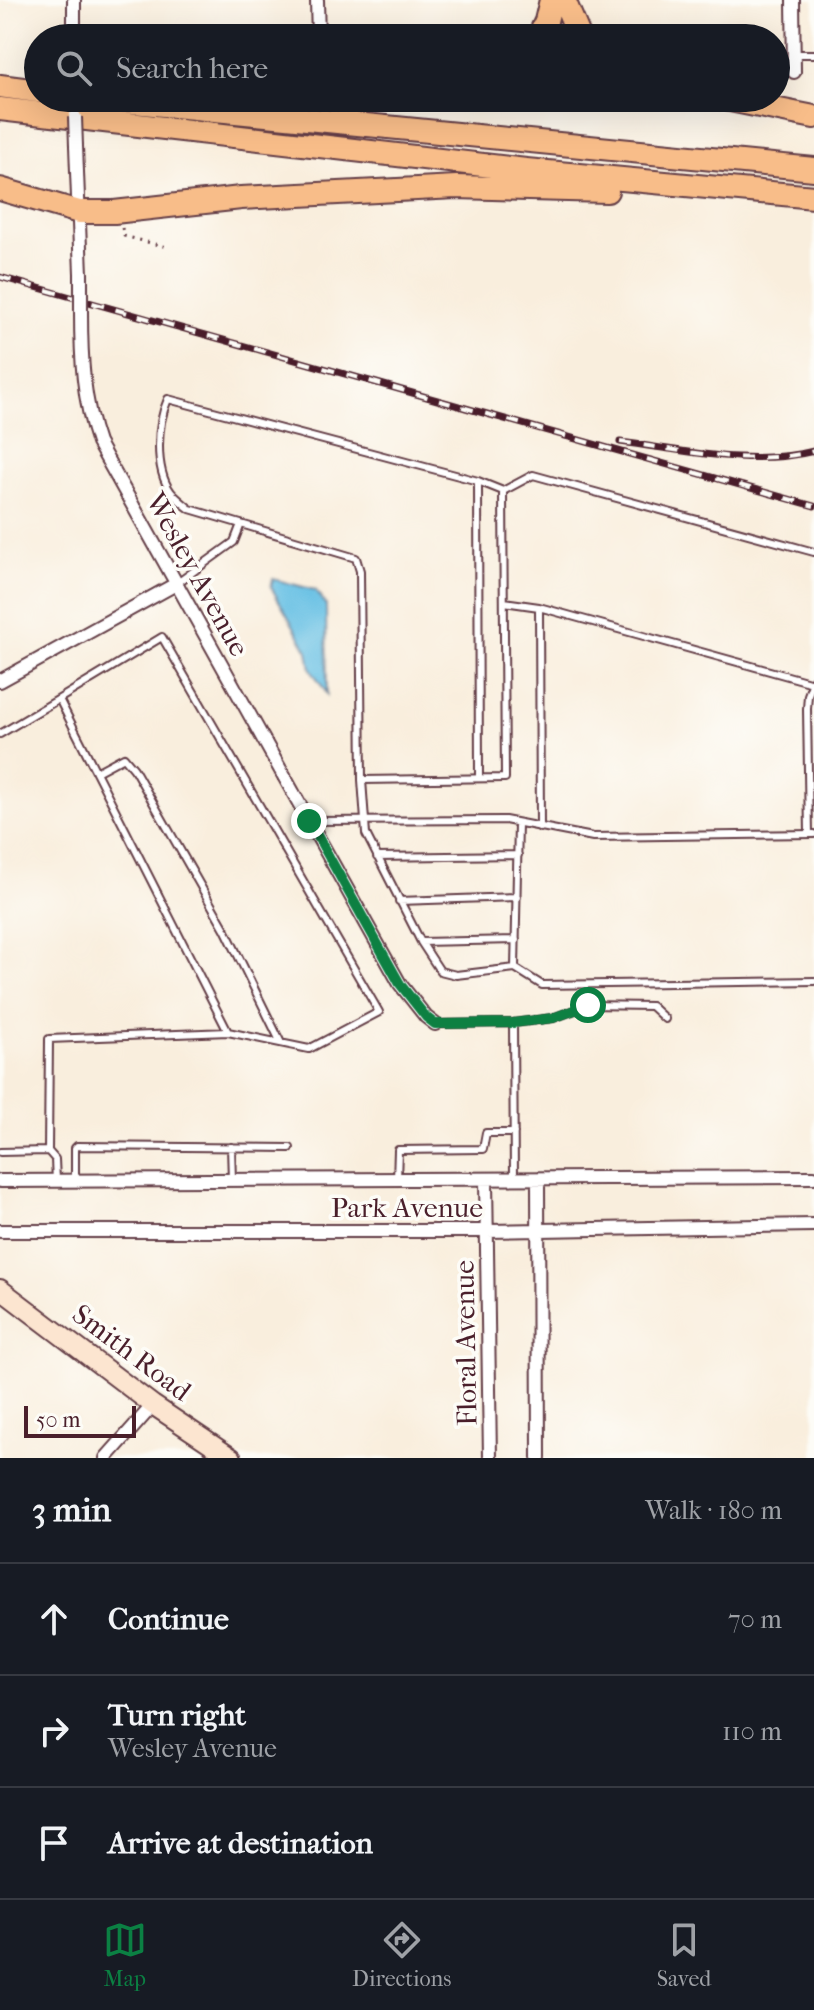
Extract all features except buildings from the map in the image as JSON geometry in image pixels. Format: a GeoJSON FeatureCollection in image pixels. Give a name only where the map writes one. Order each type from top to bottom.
{"type":"FeatureCollection","features":[{"type":"Feature","properties":{"kind":"highway"},"geometry":{"type":"LineString","coordinates":[[543,24],[551,0]]}},
{"type":"Feature","properties":{"kind":"highway"},"geometry":{"type":"LineString","coordinates":[[564,0],[574,24]]}},
{"type":"Feature","properties":{"kind":"highway"},"geometry":{"type":"LineString","coordinates":[[0,109],[24,112]]}},
{"type":"Feature","properties":{"kind":"highway"},"geometry":{"type":"LineString","coordinates":[[26,112],[526,170],[814,197]]}},
{"type":"Feature","properties":{"kind":"highway"},"geometry":{"type":"LineString","coordinates":[[235,112],[814,169]]}},
{"type":"Feature","properties":{"kind":"highway"},"geometry":{"type":"LineString","coordinates":[[789,112],[814,117]]}},
{"type":"Feature","properties":{"kind":"highway"},"geometry":{"type":"LineString","coordinates":[[0,189],[79,212],[147,210],[241,198],[456,187],[772,193]]}},
{"type":"Feature","properties":{"kind":"main road","name":"Smith Road"},"geometry":{"type":"LineString","coordinates":[[0,1289],[153,1405],[232,1458]]}},
{"type":"Feature","properties":{"kind":"street"},"geometry":{"type":"LineString","coordinates":[[74,0],[74,24]]}},
{"type":"Feature","properties":{"kind":"street"},"geometry":{"type":"LineString","coordinates":[[317,0],[318,24]]}},
{"type":"Feature","properties":{"kind":"street"},"geometry":{"type":"LineString","coordinates":[[793,0],[794,72]]}},
{"type":"Feature","properties":{"kind":"street","name":"Wesley Avenue"},"geometry":{"type":"LineString","coordinates":[[75,112],[83,386],[88,415],[98,443],[400,984],[435,1024]]}},
{"type":"Feature","properties":{"kind":"street"},"geometry":{"type":"LineString","coordinates":[[0,681],[176,584]]}},
{"type":"Feature","properties":{"kind":"street","name":"Park Avenue"},"geometry":{"type":"LineString","coordinates":[[0,1181],[814,1177]]}},
{"type":"Feature","properties":{"kind":"street","name":"Floral Avenue"},"geometry":{"type":"LineString","coordinates":[[486,1180],[490,1458]]}},
{"type":"Feature","properties":{"kind":"street"},"geometry":{"type":"LineString","coordinates":[[538,1180],[539,1458]]}},
{"type":"Feature","properties":{"kind":"street","name":"Park Avenue"},"geometry":{"type":"LineString","coordinates":[[0,1231],[539,1231],[814,1225]]}},
{"type":"Feature","properties":{"kind":"street"},"geometry":{"type":"LineString","coordinates":[[106,1458],[153,1405]]}},
{"type":"Feature","properties":{"kind":"lane"},"geometry":{"type":"LineString","coordinates":[[794,54],[814,54]]}},
{"type":"Feature","properties":{"kind":"lane"},"geometry":{"type":"LineString","coordinates":[[814,552],[533,475],[503,491],[478,481],[168,399],[160,416],[161,470],[171,493],[190,509],[356,558],[360,571],[362,780],[366,834],[421,942],[440,971],[456,975],[515,968],[542,985],[814,981]]}},
{"type":"Feature","properties":{"kind":"lane"},"geometry":{"type":"LineString","coordinates":[[478,481],[479,778]]}},
{"type":"Feature","properties":{"kind":"lane"},"geometry":{"type":"LineString","coordinates":[[362,780],[505,778],[503,491]]}},
{"type":"Feature","properties":{"kind":"lane"},"geometry":{"type":"LineString","coordinates":[[176,584],[234,542],[241,524]]}},
{"type":"Feature","properties":{"kind":"lane"},"geometry":{"type":"LineString","coordinates":[[309,821],[505,820],[593,837],[812,834],[807,709],[808,695],[814,681],[539,607],[504,602]]}},
{"type":"Feature","properties":{"kind":"lane"},"geometry":{"type":"LineString","coordinates":[[539,607],[540,828]]}},
{"type":"Feature","properties":{"kind":"lane"},"geometry":{"type":"LineString","coordinates":[[0,734],[162,637],[379,1012],[309,1049],[228,1032],[49,1039],[48,1151],[55,1159],[56,1181]]}},
{"type":"Feature","properties":{"kind":"lane"},"geometry":{"type":"LineString","coordinates":[[59,699],[228,1032]]}},
{"type":"Feature","properties":{"kind":"lane"},"geometry":{"type":"LineString","coordinates":[[96,772],[124,757],[134,769],[225,929],[281,1043]]}},
{"type":"Feature","properties":{"kind":"lane"},"geometry":{"type":"LineString","coordinates":[[515,968],[518,823]]}},
{"type":"Feature","properties":{"kind":"lane"},"geometry":{"type":"LineString","coordinates":[[377,857],[518,855]]}},
{"type":"Feature","properties":{"kind":"lane"},"geometry":{"type":"LineString","coordinates":[[399,901],[517,897]]}},
{"type":"Feature","properties":{"kind":"lane"},"geometry":{"type":"LineString","coordinates":[[421,942],[516,940]]}},
{"type":"Feature","properties":{"kind":"lane"},"geometry":{"type":"LineString","coordinates":[[435,1024],[513,1023],[553,1018],[588,1005],[651,1006],[665,1019]]}},
{"type":"Feature","properties":{"kind":"lane"},"geometry":{"type":"LineString","coordinates":[[513,1023],[514,1180]]}},
{"type":"Feature","properties":{"kind":"lane"},"geometry":{"type":"LineString","coordinates":[[397,1180],[398,1150],[483,1149],[486,1133],[514,1133]]}},
{"type":"Feature","properties":{"kind":"lane"},"geometry":{"type":"LineString","coordinates":[[75,1181],[77,1146],[290,1148]]}},
{"type":"Feature","properties":{"kind":"lane"},"geometry":{"type":"LineString","coordinates":[[231,1147],[232,1180]]}},
{"type":"Feature","properties":{"kind":"lane"},"geometry":{"type":"LineString","coordinates":[[0,1152],[48,1151]]}},
{"type":"Feature","properties":{"kind":"path"},"geometry":{"type":"LineString","coordinates":[[113,226],[121,224],[124,236],[170,248]]}},
{"type":"Feature","properties":{"kind":"water"},"geometry":{"type":"Polygon","coordinates":[[[273,579],[315,590],[326,605],[327,694],[311,669],[308,651],[271,587],[273,579]]]}},
{"type":"Feature","properties":{"kind":"railway"},"geometry":{"type":"LineString","coordinates":[[0,277],[814,506]]}},
{"type":"Feature","properties":{"kind":"railway"},"geometry":{"type":"LineString","coordinates":[[620,442],[741,457],[790,456],[814,451]]}},
{"type":"Feature","properties":{"kind":"route"},"geometry":{"type":"LineString","coordinates":[[309,821],[400,984],[435,1024],[513,1023],[553,1018],[588,1005]]}}]}
